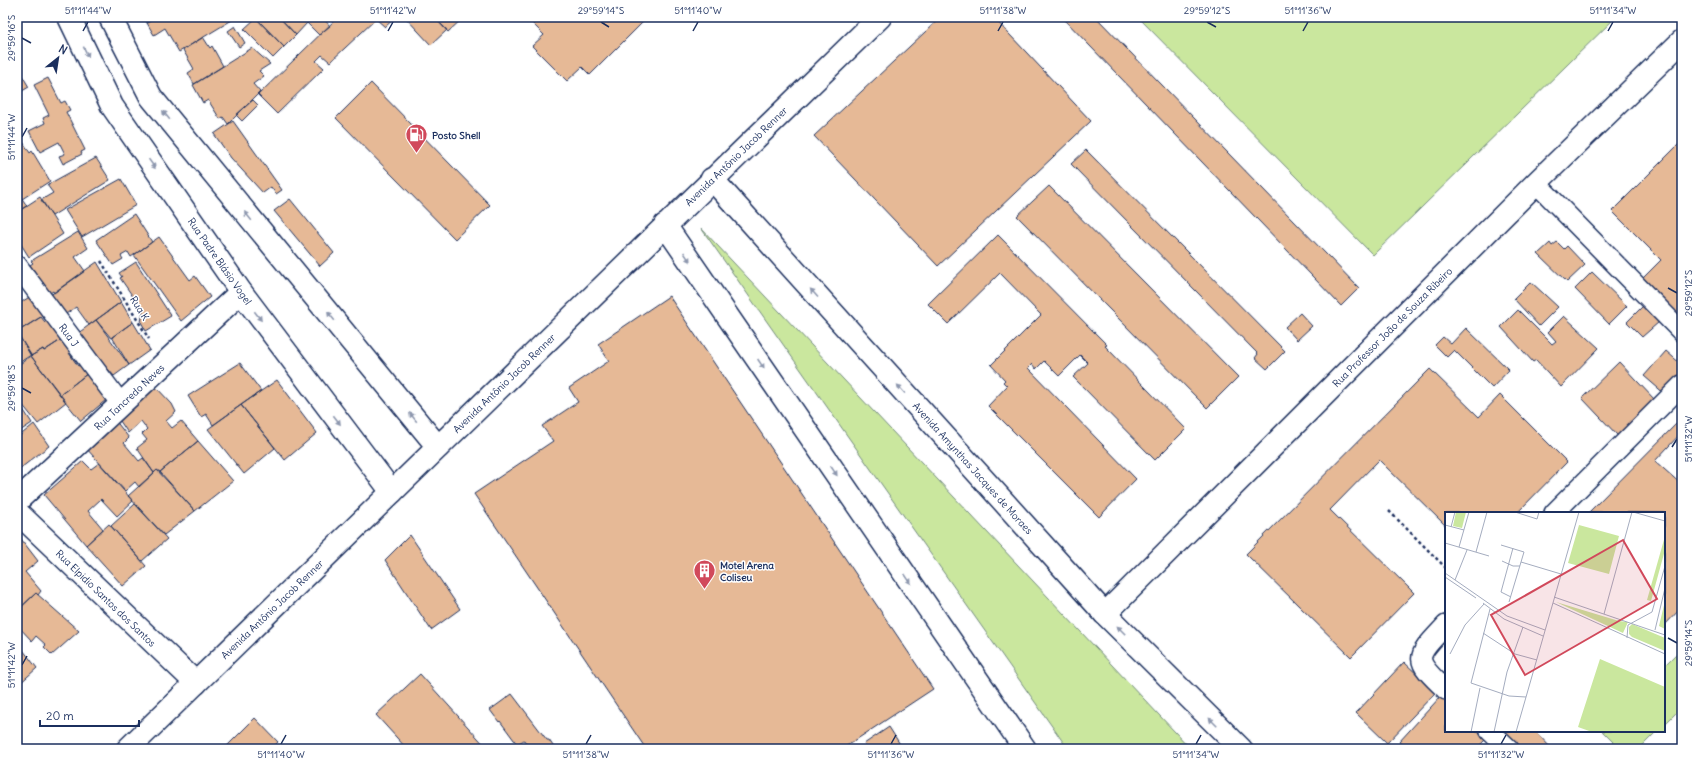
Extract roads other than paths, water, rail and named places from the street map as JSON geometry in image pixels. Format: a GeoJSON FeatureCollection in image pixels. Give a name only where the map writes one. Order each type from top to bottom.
{"type":"FeatureCollection","features":[{"type":"Feature","properties":{"kind":"street","name":"Rua Padre Blásio Vogel"},"geometry":{"type":"LineString","coordinates":[[69,17],[112,106],[241,292],[392,492]]}},
{"type":"Feature","properties":{"kind":"street"},"geometry":{"type":"LineString","coordinates":[[110,17],[151,97],[438,447]]}},
{"type":"Feature","properties":{"kind":"street","name":"Avenida Antônio Jacob Renner"},"geometry":{"type":"LineString","coordinates":[[128,749],[880,17]]}},
{"type":"Feature","properties":{"kind":"street","name":"Rua Professor João de Souza Ribeiro"},"geometry":{"type":"LineString","coordinates":[[1105,614],[1536,183],[1682,41]]}},
{"type":"Feature","properties":{"kind":"street","name":"Avenida Amynthas Jacques de Moraes"},"geometry":{"type":"LineString","coordinates":[[712,179],[1105,614],[1241,749]]}},
{"type":"Feature","properties":{"kind":"street"},"geometry":{"type":"LineString","coordinates":[[665,225],[1025,749]]}},
{"type":"Feature","properties":{"kind":"street","name":"Rua Tancredo Neves"},"geometry":{"type":"LineString","coordinates":[[17,501],[241,292]]}},
{"type":"Feature","properties":{"kind":"street","name":"Rua Elpidio Santos dos Santos"},"geometry":{"type":"LineString","coordinates":[[17,512],[196,683]]}},
{"type":"Feature","properties":{"kind":"lane"},"geometry":{"type":"LineString","coordinates":[[1536,183],[1682,332]]}},
{"type":"Feature","properties":{"kind":"lane","name":"Rua J"},"geometry":{"type":"LineString","coordinates":[[17,265],[121,404]]}},
{"type":"Feature","properties":{"kind":"lane"},"geometry":{"type":"LineString","coordinates":[[1555,512],[1682,385]]}},
{"type":"Feature","properties":{"kind":"lane"},"geometry":{"type":"LineString","coordinates":[[1445,626],[1424,648],[1421,660],[1425,671],[1445,689]]}},
{"type":"Feature","properties":{"kind":"lane"},"geometry":{"type":"LineString","coordinates":[[1491,732],[1509,749]]}},
{"type":"Feature","properties":{"kind":"place","name":"Posto Shell"},"geometry":{"type":"Point","coordinates":[416,154]}},
{"type":"Feature","properties":{"kind":"place","name":"Motel Arena Coliseu"},"geometry":{"type":"Point","coordinates":[704,590]}}]}
